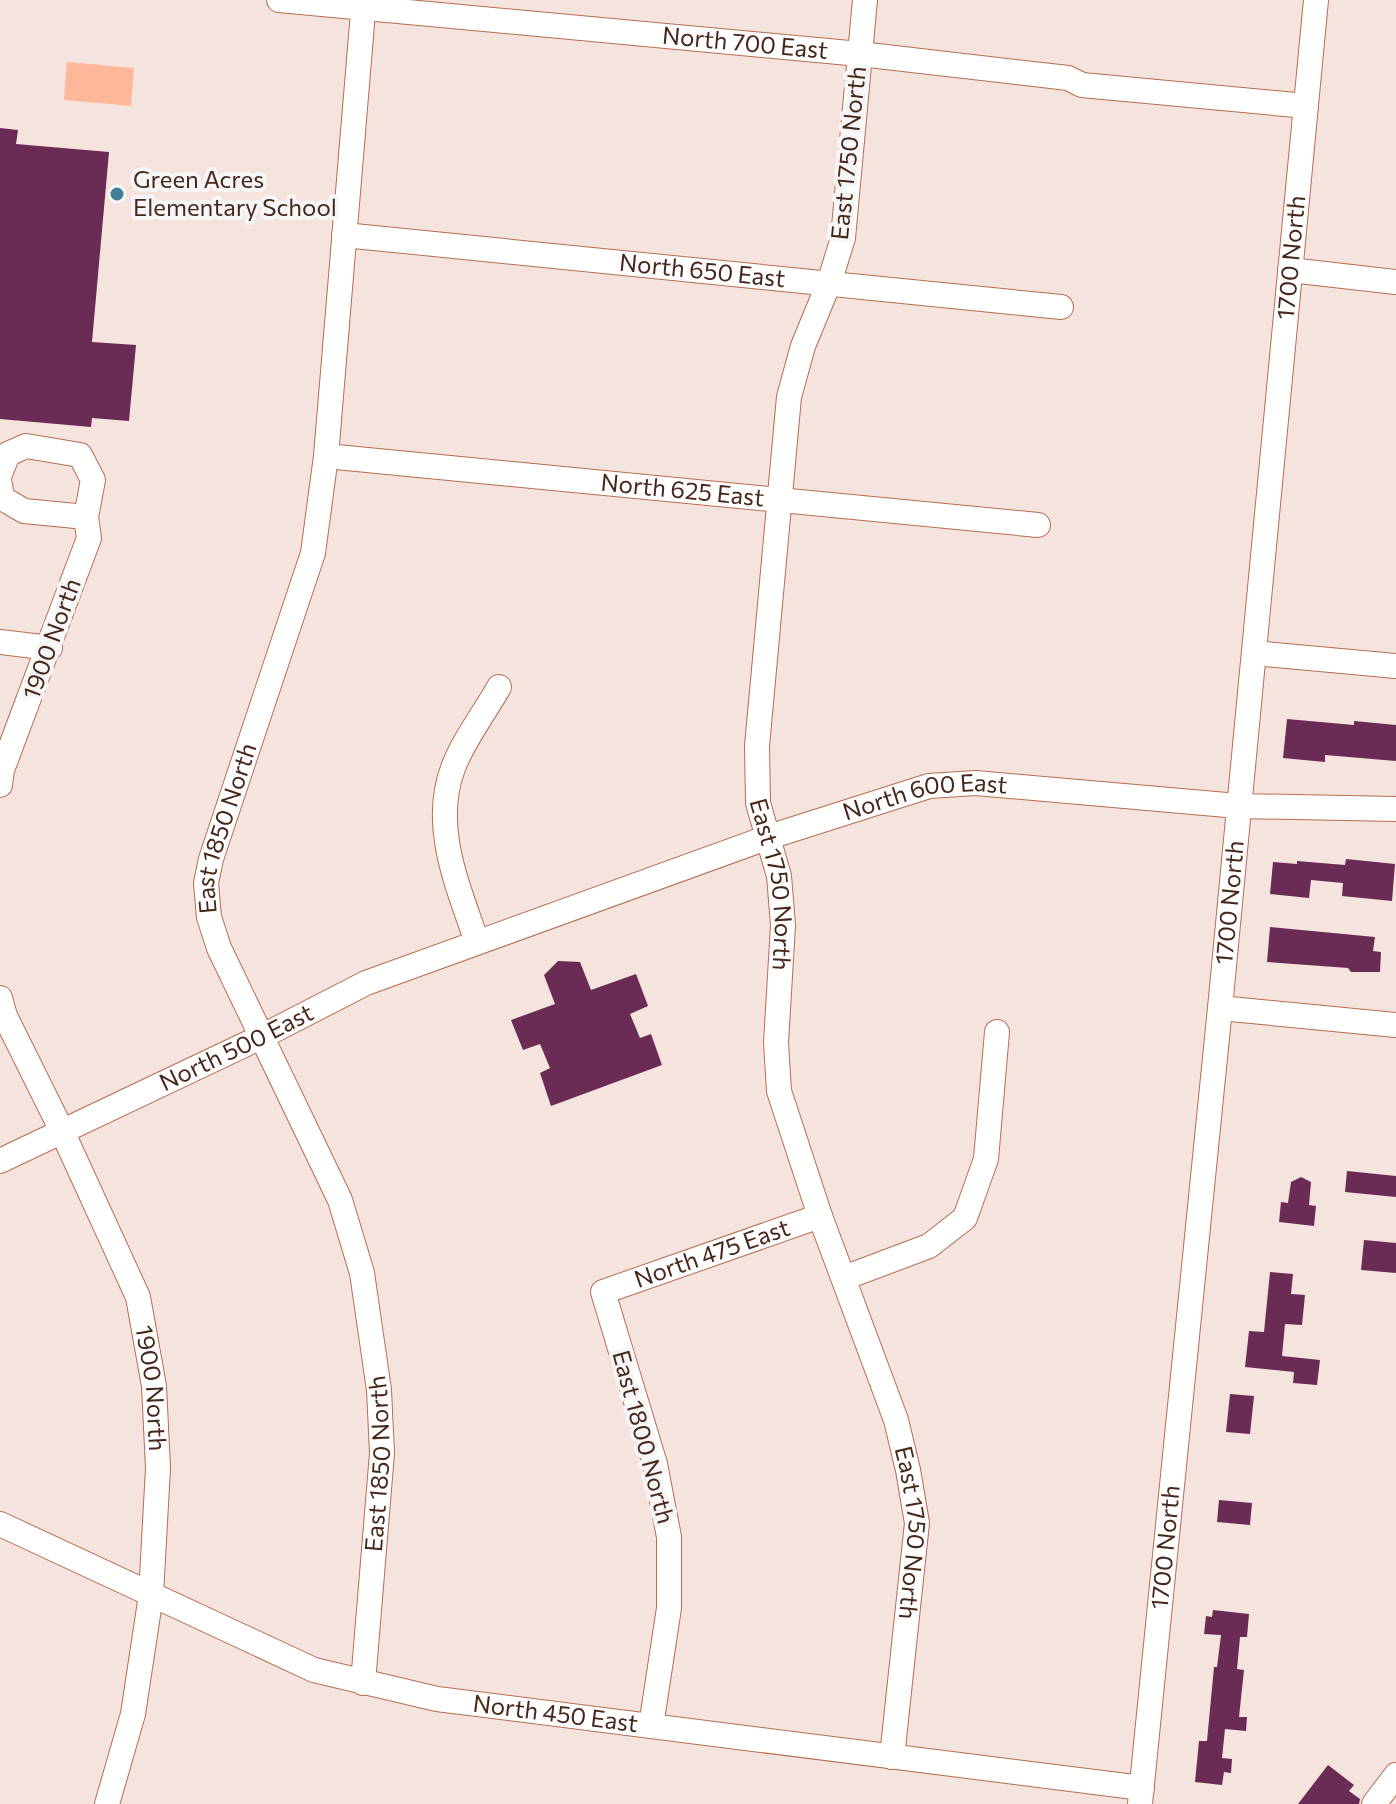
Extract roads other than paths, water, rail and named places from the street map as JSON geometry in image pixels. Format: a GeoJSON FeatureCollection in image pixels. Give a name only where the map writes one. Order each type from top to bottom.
{"type":"FeatureCollection","features":[{"type":"Feature","properties":{"kind":"street","name":"North 700 East"},"geometry":{"type":"LineString","coordinates":[[279,0],[364,4],[860,54],[1068,78],[1082,85],[1306,106]]}},
{"type":"Feature","properties":{"kind":"street","name":"East 1750 North"},"geometry":{"type":"LineString","coordinates":[[865,0],[843,238],[829,283],[803,346],[789,397],[757,746],[758,803],[779,876],[783,925],[776,1043],[779,1091],[820,1216],[896,1420],[917,1523],[892,1757]]}},
{"type":"Feature","properties":{"kind":"street","name":"1700 North"},"geometry":{"type":"LineString","coordinates":[[1141,1796],[1316,0]]}},
{"type":"Feature","properties":{"kind":"street","name":"East 1850 North"},"geometry":{"type":"LineString","coordinates":[[363,1683],[382,1453],[379,1390],[362,1273],[340,1200],[219,948],[209,917],[206,883],[221,822],[313,553],[326,456],[364,4]]}},
{"type":"Feature","properties":{"kind":"street","name":"North 650 East"},"geometry":{"type":"LineString","coordinates":[[344,235],[1061,307]]}},
{"type":"Feature","properties":{"kind":"street"},"geometry":{"type":"LineString","coordinates":[[1290,270],[1396,282]]}},
{"type":"Feature","properties":{"kind":"street","name":"1900 North"},"geometry":{"type":"LineString","coordinates":[[0,474],[8,454],[26,446],[80,455],[93,480],[88,527],[50,648],[2,770],[0,785]]}},
{"type":"Feature","properties":{"kind":"street","name":"North 625 East"},"geometry":{"type":"LineString","coordinates":[[326,456],[1038,525]]}},
{"type":"Feature","properties":{"kind":"street"},"geometry":{"type":"LineString","coordinates":[[0,485],[2,498],[24,511],[88,527]]}},
{"type":"Feature","properties":{"kind":"street"},"geometry":{"type":"LineString","coordinates":[[0,642],[50,648]]}},
{"type":"Feature","properties":{"kind":"street"},"geometry":{"type":"LineString","coordinates":[[1254,653],[1396,666]]}},
{"type":"Feature","properties":{"kind":"street"},"geometry":{"type":"LineString","coordinates":[[477,942],[447,854],[444,805],[453,767],[499,687]]}},
{"type":"Feature","properties":{"kind":"street","name":"North 600 East"},"geometry":{"type":"LineString","coordinates":[[477,942],[769,837],[929,786],[976,783],[1238,806],[1396,809]]}},
{"type":"Feature","properties":{"kind":"street","name":"North 500 East"},"geometry":{"type":"LineString","coordinates":[[0,1161],[261,1037],[366,983],[477,942]]}},
{"type":"Feature","properties":{"kind":"street","name":"1900 North"},"geometry":{"type":"LineString","coordinates":[[0,998],[5,1016],[138,1297],[154,1386],[158,1468],[151,1595],[133,1714],[107,1804]]}},
{"type":"Feature","properties":{"kind":"street"},"geometry":{"type":"LineString","coordinates":[[1220,1008],[1396,1025]]}},
{"type":"Feature","properties":{"kind":"street"},"geometry":{"type":"LineString","coordinates":[[844,1278],[929,1246],[965,1218],[986,1159],[997,1032]]}},
{"type":"Feature","properties":{"kind":"street","name":"North 475 East"},"geometry":{"type":"LineString","coordinates":[[603,1292],[820,1216]]}},
{"type":"Feature","properties":{"kind":"street","name":"East 1800 North"},"geometry":{"type":"LineString","coordinates":[[603,1292],[655,1464],[669,1537],[669,1608],[651,1726]]}},
{"type":"Feature","properties":{"kind":"street","name":"North 450 East"},"geometry":{"type":"LineString","coordinates":[[0,1524],[314,1670],[363,1683],[437,1699],[892,1757],[1141,1796]]}},
{"type":"Feature","properties":{"kind":"street"},"geometry":{"type":"LineString","coordinates":[[1374,1804],[1396,1775]]}},
{"type":"Feature","properties":{"kind":"place","name":"Green Acres Elementary School"},"geometry":{"type":"Point","coordinates":[117,194]}}]}
